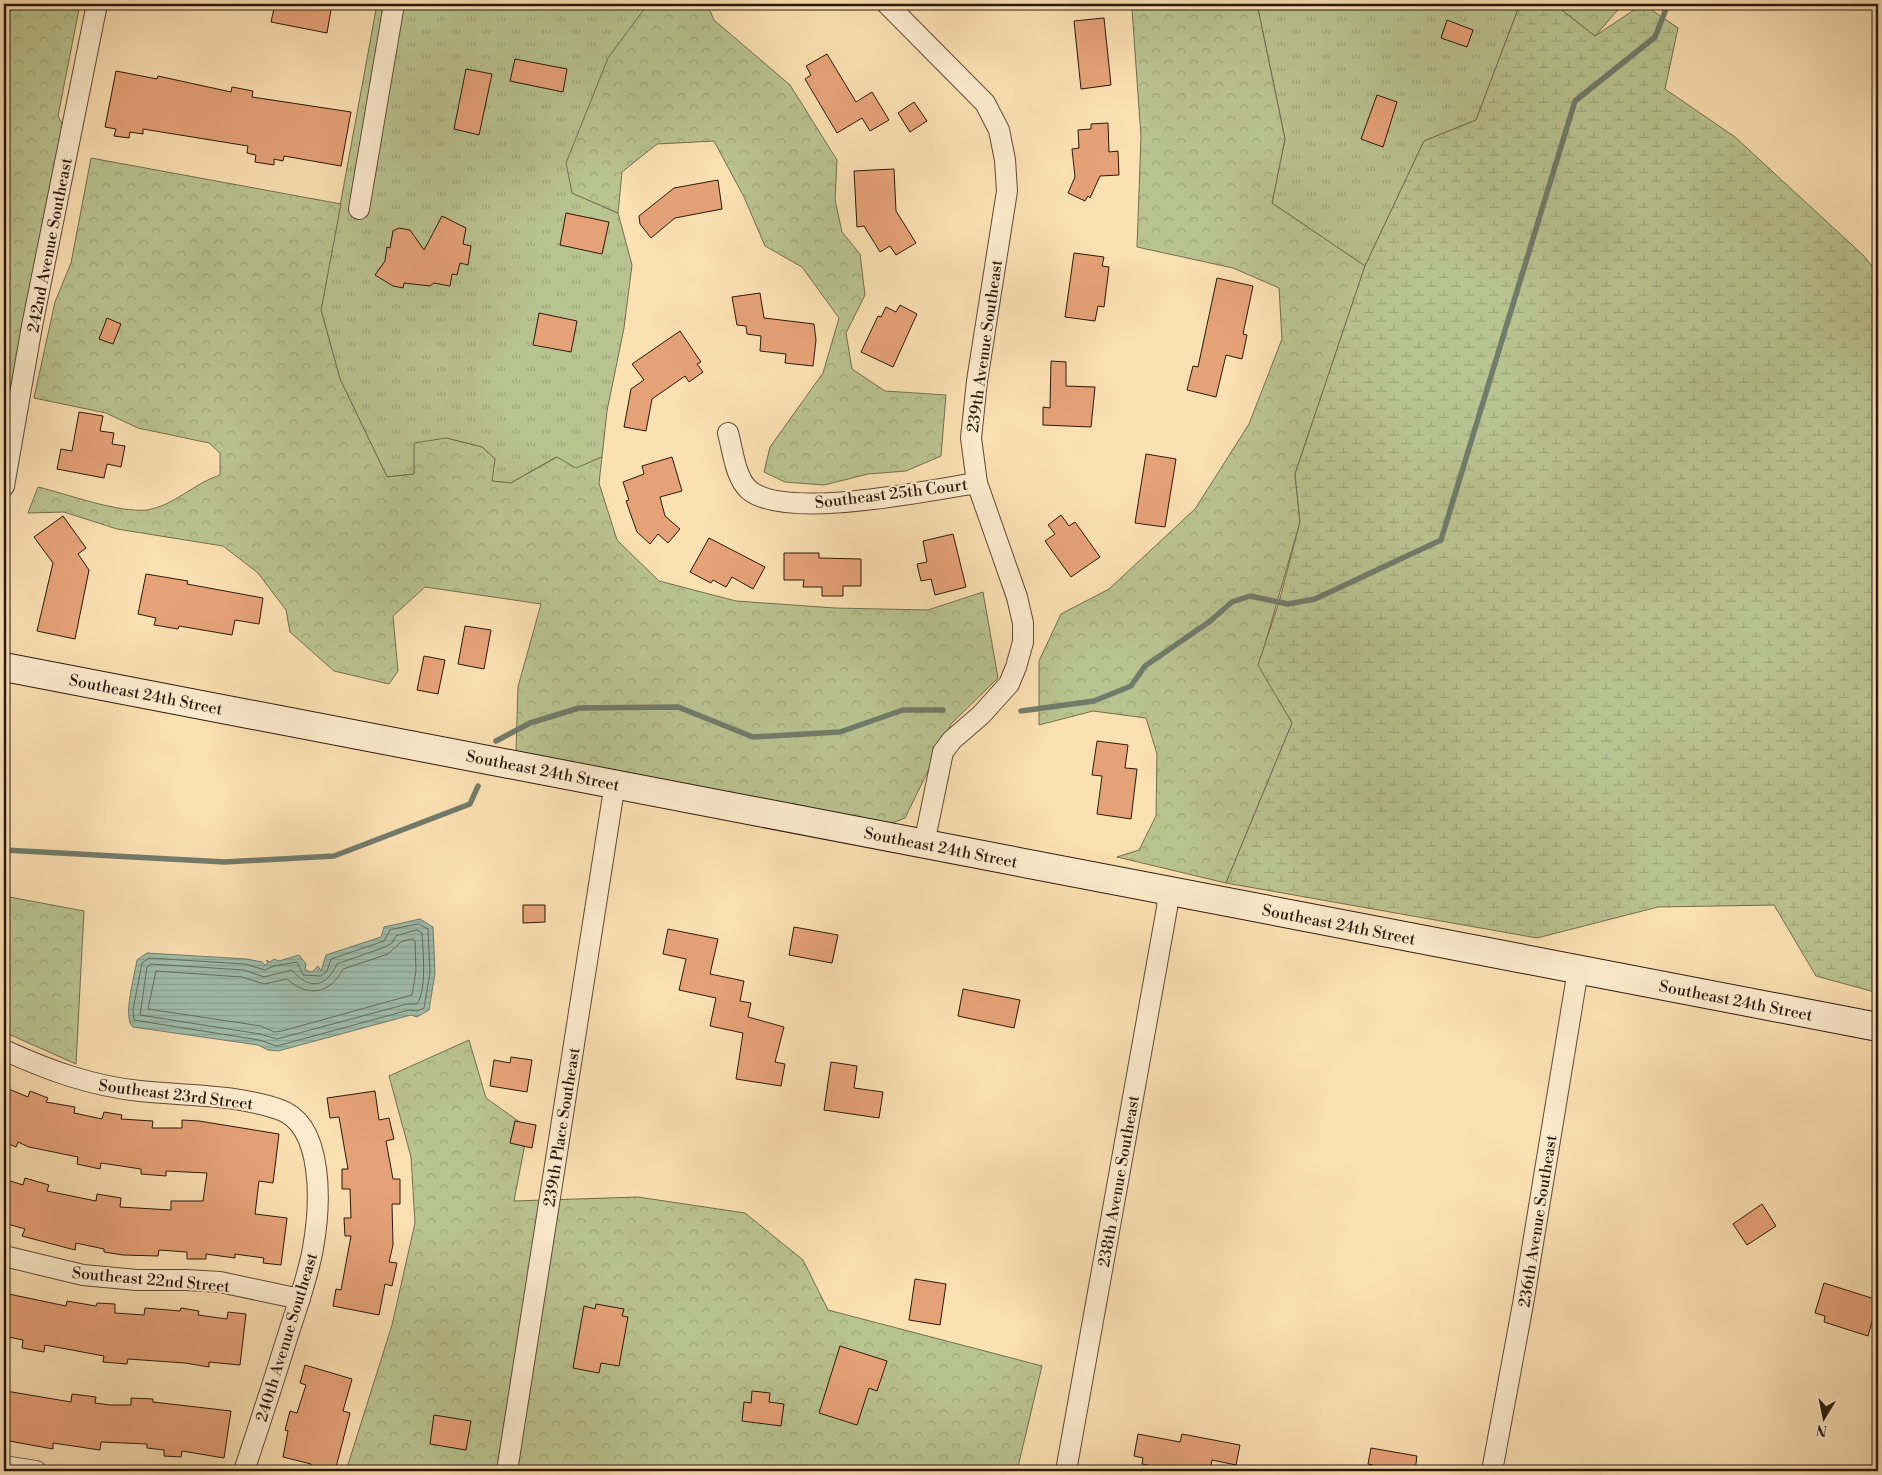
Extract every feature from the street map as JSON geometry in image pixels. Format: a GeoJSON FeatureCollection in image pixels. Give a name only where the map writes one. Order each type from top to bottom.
{"type":"FeatureCollection","features":[{"type":"Feature","properties":{"kind":"street","name":"242nd Avenue Southeast"},"geometry":{"type":"LineString","coordinates":[[4,486],[32,326],[96,4]]}},
{"type":"Feature","properties":{"kind":"street"},"geometry":{"type":"LineString","coordinates":[[359,209],[394,4]]}},
{"type":"Feature","properties":{"kind":"street","name":"239th Avenue Southeast"},"geometry":{"type":"LineString","coordinates":[[888,4],[985,103],[1000,130],[1005,160],[1007,191],[972,417],[971,438],[977,483],[1017,597],[1022,623],[1023,642],[1016,667],[1008,684],[981,715],[952,740],[943,752],[924,844]]}},
{"type":"Feature","properties":{"kind":"street","name":"Southeast 25th Court"},"geometry":{"type":"LineString","coordinates":[[728,433],[738,472],[749,490],[764,498],[780,502],[835,503],[977,483]]}},
{"type":"Feature","properties":{"kind":"street","name":"Southeast 24th Street"},"geometry":{"type":"LineString","coordinates":[[4,667],[1878,1027]]}},
{"type":"Feature","properties":{"kind":"street","name":"239th Place Southeast"},"geometry":{"type":"LineString","coordinates":[[507,1471],[615,784]]}},
{"type":"Feature","properties":{"kind":"street","name":"238th Avenue Southeast"},"geometry":{"type":"LineString","coordinates":[[1066,1471],[1167,908],[1168,892]]}},
{"type":"Feature","properties":{"kind":"street","name":"236th Avenue Southeast"},"geometry":{"type":"LineString","coordinates":[[1492,1471],[1523,1304],[1578,970]]}},
{"type":"Feature","properties":{"kind":"street","name":"Southeast 23rd Street"},"geometry":{"type":"LineString","coordinates":[[4,1050],[64,1075],[98,1085],[262,1104],[280,1109],[293,1116]]}},
{"type":"Feature","properties":{"kind":"street","name":"240th Avenue Southeast"},"geometry":{"type":"LineString","coordinates":[[244,1471],[300,1299],[313,1250],[318,1218],[315,1158],[306,1133],[293,1116]]}},
{"type":"Feature","properties":{"kind":"street","name":"Southeast 22nd Street"},"geometry":{"type":"LineString","coordinates":[[4,1256],[83,1275],[137,1280],[220,1282],[300,1299]]}},
{"type":"Feature","properties":{"kind":"street"},"geometry":{"type":"LineString","coordinates":[[4,1466],[36,1471]]}},
{"type":"Feature","properties":{"kind":"green space"},"geometry":{"type":"Polygon","coordinates":[[[4,4],[80,4],[58,116],[65,129],[4,439],[4,4]]]}},
{"type":"Feature","properties":{"kind":"green space"},"geometry":{"type":"Polygon","coordinates":[[[377,4],[648,4],[645,7],[572,193],[618,213],[632,265],[624,328],[607,411],[602,457],[576,469],[556,457],[511,483],[491,481],[495,459],[482,447],[446,438],[414,474],[387,477],[340,379],[321,310],[377,4]]]}},
{"type":"Feature","properties":{"kind":"green space"},"geometry":{"type":"Polygon","coordinates":[[[648,4],[707,4],[714,20],[790,85],[837,160],[835,200],[842,232],[860,254],[865,295],[846,333],[852,369],[885,391],[946,395],[941,456],[906,471],[868,474],[824,485],[785,482],[764,472],[770,447],[823,373],[839,318],[802,267],[765,246],[744,197],[714,141],[657,144],[622,172],[618,213],[572,193],[566,163],[608,58],[648,4]]]}},
{"type":"Feature","properties":{"kind":"green space"},"geometry":{"type":"Polygon","coordinates":[[[1117,4],[1257,4],[1285,139],[1272,203],[1365,266],[1295,474],[1300,522],[1259,665],[1292,723],[1226,883],[1117,857],[1139,850],[1156,816],[1157,754],[1146,718],[1093,711],[1039,725],[1039,661],[1061,614],[1109,589],[1195,509],[1249,424],[1282,339],[1279,288],[1233,268],[1137,247],[1141,137],[1132,9],[1117,4]]]}},
{"type":"Feature","properties":{"kind":"green space"},"geometry":{"type":"Polygon","coordinates":[[[1257,4],[1520,4],[1476,120],[1424,141],[1365,266],[1272,203],[1285,139],[1257,4]]]}},
{"type":"Feature","properties":{"kind":"green space"},"geometry":{"type":"Polygon","coordinates":[[[1520,4],[1554,4],[1595,36],[1643,4],[1678,28],[1665,89],[1735,137],[1865,257],[1878,275],[1878,993],[1816,976],[1774,905],[1658,907],[1537,938],[1226,883],[1292,723],[1258,665],[1279,602],[1300,522],[1295,474],[1365,266],[1424,141],[1476,120],[1520,4]]]}},
{"type":"Feature","properties":{"kind":"green space"},"geometry":{"type":"Polygon","coordinates":[[[1554,4],[1623,4],[1595,36],[1554,4]]]}},
{"type":"Feature","properties":{"kind":"green space"},"geometry":{"type":"Polygon","coordinates":[[[91,158],[341,204],[321,310],[340,379],[387,477],[414,474],[414,443],[446,438],[482,447],[495,459],[492,481],[511,483],[557,457],[576,468],[602,457],[599,483],[617,540],[659,581],[736,601],[835,608],[928,610],[983,592],[998,678],[951,724],[905,818],[887,825],[516,751],[518,687],[541,604],[425,587],[393,616],[398,671],[389,684],[334,671],[290,632],[286,610],[258,573],[223,546],[117,529],[64,512],[28,513],[38,487],[107,506],[147,510],[166,504],[201,483],[220,475],[220,453],[209,443],[138,428],[106,413],[34,398],[55,302],[71,263],[91,158]]]}},
{"type":"Feature","properties":{"kind":"green space"},"geometry":{"type":"Polygon","coordinates":[[[4,896],[84,911],[76,1064],[4,1032],[4,896]]]}},
{"type":"Feature","properties":{"kind":"green space"},"geometry":{"type":"Polygon","coordinates":[[[469,1040],[486,1098],[528,1128],[514,1201],[638,1197],[745,1213],[803,1260],[828,1310],[1042,1366],[1017,1471],[346,1471],[392,1325],[415,1223],[411,1157],[389,1076],[469,1040]]]}},
{"type":"Feature","properties":{"kind":"water"},"geometry":{"type":"Polygon","coordinates":[[[420,919],[433,927],[435,973],[429,1010],[417,1017],[411,1015],[278,1051],[268,1050],[258,1045],[133,1027],[130,1022],[129,1006],[137,960],[147,953],[247,959],[262,962],[265,965],[268,963],[266,960],[270,962],[274,959],[279,961],[299,955],[306,964],[305,970],[312,972],[318,966],[321,971],[326,955],[381,937],[384,927],[420,919]]]}},
{"type":"Feature","properties":{"kind":"building"},"geometry":{"type":"Polygon","coordinates":[[[275,4],[332,4],[327,33],[271,22],[275,4]]]}},
{"type":"Feature","properties":{"kind":"building"},"geometry":{"type":"Polygon","coordinates":[[[1104,18],[1111,85],[1081,89],[1074,21],[1104,18]]]}},
{"type":"Feature","properties":{"kind":"building"},"geometry":{"type":"Polygon","coordinates":[[[1447,20],[1473,30],[1467,47],[1441,38],[1447,20]]]}},
{"type":"Feature","properties":{"kind":"building"},"geometry":{"type":"Polygon","coordinates":[[[827,54],[856,102],[872,92],[889,120],[870,131],[862,118],[837,133],[805,79],[811,75],[806,66],[827,54]]]}},
{"type":"Feature","properties":{"kind":"building"},"geometry":{"type":"Polygon","coordinates":[[[515,59],[567,69],[563,92],[510,81],[515,59]]]}},
{"type":"Feature","properties":{"kind":"building"},"geometry":{"type":"Polygon","coordinates":[[[466,69],[492,74],[479,135],[454,129],[466,69]]]}},
{"type":"Feature","properties":{"kind":"building"},"geometry":{"type":"Polygon","coordinates":[[[116,71],[157,79],[158,76],[231,92],[232,87],[253,91],[252,97],[351,112],[341,166],[284,156],[283,161],[274,159],[274,165],[255,162],[256,155],[247,153],[248,146],[143,129],[143,134],[130,132],[129,138],[114,136],[116,129],[105,127],[116,71]]]}},
{"type":"Feature","properties":{"kind":"building"},"geometry":{"type":"Polygon","coordinates":[[[1377,95],[1397,102],[1383,147],[1361,139],[1377,95]]]}},
{"type":"Feature","properties":{"kind":"building"},"geometry":{"type":"Polygon","coordinates":[[[914,102],[927,121],[910,132],[898,113],[914,102]]]}},
{"type":"Feature","properties":{"kind":"building"},"geometry":{"type":"Polygon","coordinates":[[[1108,123],[1109,152],[1118,151],[1119,175],[1100,176],[1090,198],[1088,196],[1085,201],[1068,193],[1075,177],[1072,149],[1079,148],[1078,130],[1091,129],[1091,124],[1108,123]]]}},
{"type":"Feature","properties":{"kind":"building"},"geometry":{"type":"Polygon","coordinates":[[[894,169],[896,211],[916,243],[896,255],[890,246],[880,252],[864,226],[857,227],[854,171],[894,169]]]}},
{"type":"Feature","properties":{"kind":"building"},"geometry":{"type":"Polygon","coordinates":[[[718,180],[722,209],[675,218],[651,238],[640,224],[639,216],[674,188],[718,180]]]}},
{"type":"Feature","properties":{"kind":"building"},"geometry":{"type":"Polygon","coordinates":[[[566,213],[609,222],[602,254],[560,245],[566,213]]]}},
{"type":"Feature","properties":{"kind":"building"},"geometry":{"type":"Polygon","coordinates":[[[442,216],[466,228],[463,244],[471,246],[468,265],[460,263],[457,275],[452,274],[450,286],[434,283],[430,286],[404,283],[403,288],[393,286],[375,275],[385,261],[387,247],[390,248],[393,231],[399,228],[410,230],[424,250],[442,216]]]}},
{"type":"Feature","properties":{"kind":"building"},"geometry":{"type":"Polygon","coordinates":[[[1074,253],[1104,257],[1102,266],[1109,267],[1104,307],[1098,306],[1095,321],[1065,317],[1074,253]]]}},
{"type":"Feature","properties":{"kind":"building"},"geometry":{"type":"Polygon","coordinates":[[[1217,278],[1253,286],[1243,334],[1247,335],[1242,359],[1226,355],[1216,397],[1187,390],[1193,366],[1198,367],[1217,278]]]}},
{"type":"Feature","properties":{"kind":"building"},"geometry":{"type":"Polygon","coordinates":[[[760,293],[764,318],[814,324],[816,340],[813,366],[785,363],[786,354],[760,351],[761,336],[747,334],[746,326],[737,325],[732,297],[760,293]]]}},
{"type":"Feature","properties":{"kind":"building"},"geometry":{"type":"Polygon","coordinates":[[[900,305],[917,314],[893,367],[861,352],[878,316],[881,317],[886,307],[896,312],[900,305]]]}},
{"type":"Feature","properties":{"kind":"building"},"geometry":{"type":"Polygon","coordinates":[[[539,313],[577,321],[571,352],[533,345],[539,313]]]}},
{"type":"Feature","properties":{"kind":"building"},"geometry":{"type":"Polygon","coordinates":[[[107,318],[121,324],[113,344],[99,339],[107,318]]]}},
{"type":"Feature","properties":{"kind":"building"},"geometry":{"type":"Polygon","coordinates":[[[680,331],[701,362],[697,364],[703,372],[689,382],[685,376],[652,399],[646,431],[624,427],[631,389],[644,380],[632,364],[680,331]]]}},
{"type":"Feature","properties":{"kind":"building"},"geometry":{"type":"Polygon","coordinates":[[[1051,361],[1066,362],[1066,386],[1095,387],[1091,427],[1043,425],[1043,407],[1050,408],[1051,361]]]}},
{"type":"Feature","properties":{"kind":"building"},"geometry":{"type":"Polygon","coordinates":[[[79,412],[103,416],[100,431],[114,433],[112,444],[125,446],[121,467],[107,464],[104,478],[57,469],[61,449],[72,451],[79,412]]]}},
{"type":"Feature","properties":{"kind":"building"},"geometry":{"type":"Polygon","coordinates":[[[1146,454],[1176,459],[1165,527],[1135,523],[1146,454]]]}},
{"type":"Feature","properties":{"kind":"building"},"geometry":{"type":"Polygon","coordinates":[[[672,457],[682,491],[660,497],[665,516],[680,529],[668,543],[658,534],[650,544],[637,532],[626,501],[629,500],[623,482],[644,474],[642,466],[672,457]]]}},
{"type":"Feature","properties":{"kind":"building"},"geometry":{"type":"Polygon","coordinates":[[[1061,515],[1069,526],[1075,522],[1100,557],[1071,577],[1045,541],[1055,534],[1048,525],[1061,515]]]}},
{"type":"Feature","properties":{"kind":"building"},"geometry":{"type":"Polygon","coordinates":[[[63,516],[86,548],[78,554],[89,570],[75,639],[37,631],[53,563],[34,537],[63,516]]]}},
{"type":"Feature","properties":{"kind":"building"},"geometry":{"type":"Polygon","coordinates":[[[953,534],[966,587],[935,595],[931,579],[921,581],[917,564],[927,562],[923,541],[953,534]]]}},
{"type":"Feature","properties":{"kind":"building"},"geometry":{"type":"Polygon","coordinates":[[[709,538],[765,567],[753,589],[732,577],[726,587],[713,580],[711,583],[690,572],[709,538]]]}},
{"type":"Feature","properties":{"kind":"building"},"geometry":{"type":"Polygon","coordinates":[[[784,553],[819,553],[819,558],[861,559],[861,586],[843,586],[843,596],[822,596],[822,587],[803,587],[804,580],[784,580],[784,553]]]}},
{"type":"Feature","properties":{"kind":"building"},"geometry":{"type":"Polygon","coordinates":[[[146,574],[188,581],[187,584],[263,598],[259,624],[235,620],[232,635],[179,626],[178,629],[154,625],[156,618],[138,614],[146,574]]]}},
{"type":"Feature","properties":{"kind":"building"},"geometry":{"type":"Polygon","coordinates":[[[465,626],[491,630],[484,669],[458,664],[465,626]]]}},
{"type":"Feature","properties":{"kind":"building"},"geometry":{"type":"Polygon","coordinates":[[[424,656],[445,660],[438,694],[417,690],[424,656]]]}},
{"type":"Feature","properties":{"kind":"building"},"geometry":{"type":"Polygon","coordinates":[[[1097,741],[1128,745],[1125,768],[1137,769],[1131,819],[1097,814],[1102,776],[1092,775],[1097,741]]]}},
{"type":"Feature","properties":{"kind":"building"},"geometry":{"type":"Polygon","coordinates":[[[523,905],[545,905],[545,922],[523,923],[523,905]]]}},
{"type":"Feature","properties":{"kind":"building"},"geometry":{"type":"Polygon","coordinates":[[[794,927],[838,935],[832,963],[789,955],[794,927]]]}},
{"type":"Feature","properties":{"kind":"building"},"geometry":{"type":"Polygon","coordinates":[[[668,929],[718,939],[710,974],[744,981],[740,1001],[751,1003],[748,1017],[784,1027],[775,1062],[785,1064],[781,1086],[736,1079],[743,1033],[710,1026],[716,998],[679,990],[686,959],[663,954],[668,929]]]}},
{"type":"Feature","properties":{"kind":"building"},"geometry":{"type":"Polygon","coordinates":[[[963,989],[1020,1000],[1014,1028],[958,1016],[963,989]]]}},
{"type":"Feature","properties":{"kind":"building"},"geometry":{"type":"Polygon","coordinates":[[[511,1057],[532,1060],[527,1092],[490,1086],[494,1060],[510,1063],[511,1057]]]}},
{"type":"Feature","properties":{"kind":"building"},"geometry":{"type":"Polygon","coordinates":[[[831,1062],[857,1066],[854,1088],[883,1092],[879,1118],[824,1110],[831,1062]]]}},
{"type":"Feature","properties":{"kind":"building"},"geometry":{"type":"Polygon","coordinates":[[[4,1087],[28,1097],[30,1091],[48,1098],[46,1102],[75,1107],[74,1113],[102,1119],[104,1112],[122,1115],[121,1119],[153,1121],[152,1128],[182,1128],[182,1120],[279,1134],[273,1183],[259,1181],[255,1214],[287,1218],[281,1265],[263,1263],[264,1258],[235,1254],[235,1258],[206,1254],[206,1259],[187,1259],[187,1252],[159,1250],[158,1256],[123,1255],[104,1252],[104,1249],[76,1243],[75,1250],[22,1236],[25,1229],[4,1223],[4,1179],[23,1185],[25,1178],[49,1185],[47,1191],[96,1201],[97,1194],[121,1198],[120,1207],[171,1210],[171,1201],[203,1201],[207,1173],[166,1171],[166,1176],[141,1174],[141,1169],[101,1163],[100,1169],[77,1164],[78,1157],[29,1147],[18,1142],[16,1147],[4,1142],[4,1087]]]}},
{"type":"Feature","properties":{"kind":"building"},"geometry":{"type":"Polygon","coordinates":[[[375,1091],[379,1120],[389,1118],[394,1139],[386,1141],[393,1179],[400,1179],[400,1204],[392,1204],[393,1245],[389,1262],[397,1263],[392,1286],[385,1284],[379,1315],[333,1306],[336,1289],[341,1290],[351,1236],[345,1236],[344,1218],[351,1218],[350,1189],[342,1189],[342,1169],[348,1169],[339,1117],[330,1118],[327,1098],[375,1091]]]}},
{"type":"Feature","properties":{"kind":"building"},"geometry":{"type":"Polygon","coordinates":[[[515,1121],[536,1125],[532,1148],[510,1143],[515,1121]]]}},
{"type":"Feature","properties":{"kind":"building"},"geometry":{"type":"Polygon","coordinates":[[[1762,1204],[1776,1226],[1747,1245],[1733,1224],[1762,1204]]]}},
{"type":"Feature","properties":{"kind":"building"},"geometry":{"type":"Polygon","coordinates":[[[915,1279],[946,1284],[940,1325],[909,1320],[915,1279]]]}},
{"type":"Feature","properties":{"kind":"building"},"geometry":{"type":"Polygon","coordinates":[[[1824,1283],[1878,1300],[1868,1336],[1824,1322],[1825,1316],[1815,1313],[1824,1283]]]}},
{"type":"Feature","properties":{"kind":"building"},"geometry":{"type":"Polygon","coordinates":[[[4,1293],[66,1306],[67,1301],[96,1306],[97,1303],[115,1304],[115,1313],[144,1315],[145,1308],[180,1311],[181,1308],[199,1311],[198,1315],[227,1319],[228,1312],[246,1314],[240,1365],[209,1362],[209,1367],[185,1363],[128,1359],[127,1364],[103,1362],[104,1356],[45,1345],[44,1352],[22,1348],[23,1340],[4,1336],[4,1293]]]}},
{"type":"Feature","properties":{"kind":"building"},"geometry":{"type":"Polygon","coordinates":[[[596,1304],[624,1309],[622,1316],[628,1317],[619,1366],[601,1363],[599,1373],[573,1368],[584,1306],[595,1309],[596,1304]]]}},
{"type":"Feature","properties":{"kind":"building"},"geometry":{"type":"Polygon","coordinates":[[[840,1346],[887,1361],[877,1391],[869,1388],[857,1425],[819,1413],[840,1346]]]}},
{"type":"Feature","properties":{"kind":"building"},"geometry":{"type":"Polygon","coordinates":[[[305,1365],[352,1379],[343,1411],[350,1413],[335,1471],[310,1471],[311,1464],[283,1457],[288,1431],[285,1430],[290,1411],[297,1413],[306,1385],[300,1383],[305,1365]]]}},
{"type":"Feature","properties":{"kind":"building"},"geometry":{"type":"Polygon","coordinates":[[[6,1391],[71,1402],[72,1394],[96,1397],[95,1403],[110,1405],[131,1405],[131,1398],[153,1399],[153,1402],[231,1411],[224,1458],[182,1451],[181,1457],[164,1456],[164,1450],[147,1448],[147,1444],[101,1442],[100,1450],[53,1443],[53,1449],[4,1440],[6,1391]]]}},
{"type":"Feature","properties":{"kind":"building"},"geometry":{"type":"Polygon","coordinates":[[[752,1391],[770,1393],[769,1402],[784,1404],[781,1426],[742,1421],[744,1402],[751,1403],[752,1391]]]}},
{"type":"Feature","properties":{"kind":"building"},"geometry":{"type":"Polygon","coordinates":[[[434,1415],[471,1421],[466,1450],[430,1444],[434,1415]]]}},
{"type":"Feature","properties":{"kind":"building"},"geometry":{"type":"Polygon","coordinates":[[[1138,1434],[1180,1442],[1182,1434],[1240,1445],[1236,1465],[1212,1460],[1210,1471],[1179,1471],[1142,1464],[1143,1458],[1134,1456],[1138,1434]]]}},
{"type":"Feature","properties":{"kind":"building"},"geometry":{"type":"Polygon","coordinates":[[[1371,1448],[1417,1456],[1415,1471],[1372,1471],[1373,1465],[1368,1464],[1371,1448]]]}},
{"type":"Feature","properties":{"kind":"waterway"},"geometry":{"type":"LineString","coordinates":[[1021,711],[1094,701],[1131,686],[1145,666],[1209,622],[1232,602],[1250,596],[1288,604],[1315,599],[1441,540],[1575,101],[1655,37],[1668,4]]}},
{"type":"Feature","properties":{"kind":"waterway"},"geometry":{"type":"LineString","coordinates":[[496,741],[530,723],[579,708],[678,707],[753,737],[840,732],[903,710],[943,710]]}},
{"type":"Feature","properties":{"kind":"waterway"},"geometry":{"type":"LineString","coordinates":[[4,850],[225,862],[334,856],[470,804],[478,786]]}}]}
